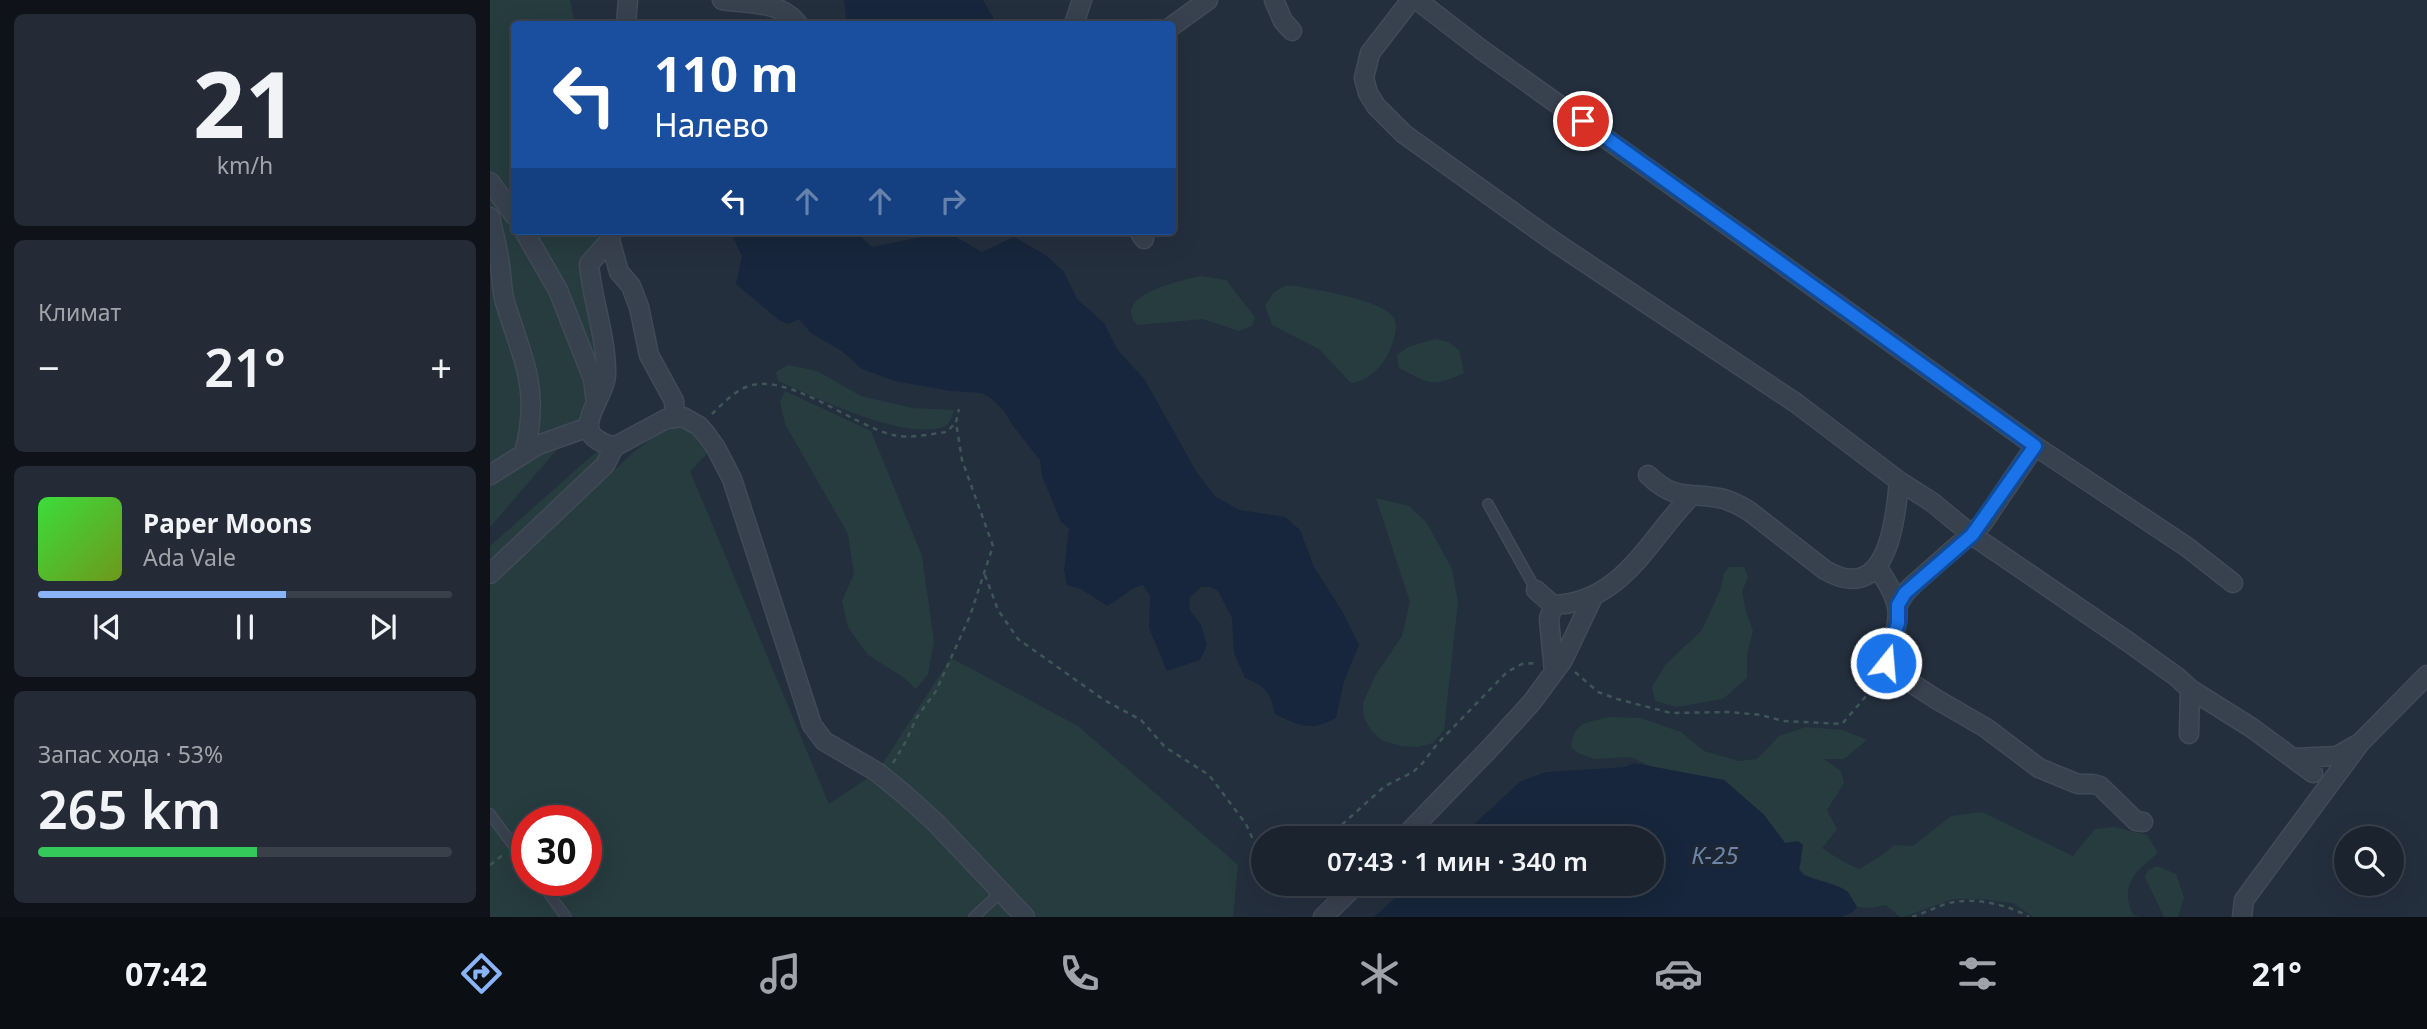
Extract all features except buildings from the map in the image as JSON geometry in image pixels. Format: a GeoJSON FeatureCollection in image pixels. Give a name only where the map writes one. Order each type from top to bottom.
{"type":"FeatureCollection","features":[{"type":"Feature","properties":{"kind":"street"},"geometry":{"type":"LineString","coordinates":[[626,21],[628,0]]}},
{"type":"Feature","properties":{"kind":"street"},"geometry":{"type":"LineString","coordinates":[[722,0],[780,9],[796,21]]}},
{"type":"Feature","properties":{"kind":"street"},"geometry":{"type":"LineString","coordinates":[[1075,21],[1082,0]]}},
{"type":"Feature","properties":{"kind":"street"},"geometry":{"type":"LineString","coordinates":[[1176,23],[1208,0]]}},
{"type":"Feature","properties":{"kind":"street"},"geometry":{"type":"LineString","coordinates":[[1274,0],[1283,21],[1292,30]]}},
{"type":"Feature","properties":{"kind":"street"},"geometry":{"type":"LineString","coordinates":[[1411,0],[1370,53],[1364,78],[1368,93],[1376,106],[1404,134],[1556,243],[1796,403],[1899,481],[1932,502],[1972,535],[2313,773]]}},
{"type":"Feature","properties":{"kind":"street"},"geometry":{"type":"LineString","coordinates":[[1417,0],[1482,50],[2035,446],[2143,516],[2233,583]]}},
{"type":"Feature","properties":{"kind":"street"},"geometry":{"type":"LineString","coordinates":[[490,182],[511,211]]}},
{"type":"Feature","properties":{"kind":"street"},"geometry":{"type":"LineString","coordinates":[[490,217],[500,260],[504,299],[521,348],[531,390],[532,426],[524,454]]}},
{"type":"Feature","properties":{"kind":"street"},"geometry":{"type":"LineString","coordinates":[[526,235],[558,290],[593,379],[596,406]]}},
{"type":"Feature","properties":{"kind":"street"},"geometry":{"type":"LineString","coordinates":[[611,235],[589,264],[590,281],[605,349],[607,375],[589,427],[592,436],[614,447]]}},
{"type":"Feature","properties":{"kind":"street"},"geometry":{"type":"LineString","coordinates":[[611,235],[619,272],[631,286],[639,307],[649,355],[674,401],[675,418]]}},
{"type":"Feature","properties":{"kind":"street"},"geometry":{"type":"LineString","coordinates":[[490,574],[605,465],[614,447],[666,419],[683,417],[699,426],[716,448],[732,479],[812,726],[824,741],[883,777],[935,822],[1026,917]]}},
{"type":"Feature","properties":{"kind":"street"},"geometry":{"type":"LineString","coordinates":[[490,475],[538,445],[589,427]]}},
{"type":"Feature","properties":{"kind":"street"},"geometry":{"type":"LineString","coordinates":[[1898,605],[1914,584],[1972,535],[2035,446]]}},
{"type":"Feature","properties":{"kind":"street"},"geometry":{"type":"LineString","coordinates":[[1648,475],[1660,486],[1678,494],[1722,499],[1743,507],[1833,574],[1852,579],[1877,567],[1886,553],[1899,481]]}},
{"type":"Feature","properties":{"kind":"street"},"geometry":{"type":"LineString","coordinates":[[1536,590],[1553,605],[1577,603],[1593,597],[1631,568],[1691,496]]}},
{"type":"Feature","properties":{"kind":"street"},"geometry":{"type":"LineString","coordinates":[[1877,567],[1898,605],[1898,623],[1886,663],[1899,675],[1986,728],[2039,768],[2078,784],[2100,786],[2136,821],[2143,822]]}},
{"type":"Feature","properties":{"kind":"street"},"geometry":{"type":"LineString","coordinates":[[1415,826],[1532,702],[1556,665],[1593,597]]}},
{"type":"Feature","properties":{"kind":"street"},"geometry":{"type":"LineString","coordinates":[[1553,605],[1549,618],[1556,665]]}},
{"type":"Feature","properties":{"kind":"street"},"geometry":{"type":"LineString","coordinates":[[2242,917],[2244,900],[2360,743],[2427,675]]}},
{"type":"Feature","properties":{"kind":"street"},"geometry":{"type":"LineString","coordinates":[[2189,734],[2190,689]]}},
{"type":"Feature","properties":{"kind":"street"},"geometry":{"type":"LineString","coordinates":[[2294,758],[2337,756],[2360,743]]}},
{"type":"Feature","properties":{"kind":"street"},"geometry":{"type":"LineString","coordinates":[[1323,917],[1345,896]]}},
{"type":"Feature","properties":{"kind":"lane"},"geometry":{"type":"LineString","coordinates":[[1488,504],[1536,590]]}},
{"type":"Feature","properties":{"kind":"lane"},"geometry":{"type":"LineString","coordinates":[[490,814],[511,843]]}},
{"type":"Feature","properties":{"kind":"lane"},"geometry":{"type":"LineString","coordinates":[[974,917],[1001,892]]}},
{"type":"Feature","properties":{"kind":"lane"},"geometry":{"type":"LineString","coordinates":[[551,896],[566,917]]}},
{"type":"Feature","properties":{"kind":"path"},"geometry":{"type":"LineString","coordinates":[[699,426],[726,400],[747,387],[766,383],[788,388],[894,436],[947,432],[956,422]]}},
{"type":"Feature","properties":{"kind":"path"},"geometry":{"type":"LineString","coordinates":[[883,777],[905,743],[917,717],[936,691],[970,616],[993,546],[962,460],[956,422],[959,409]]}},
{"type":"Feature","properties":{"kind":"path"},"geometry":{"type":"LineString","coordinates":[[985,575],[999,610],[1018,639],[1104,700],[1141,720],[1166,747],[1209,775],[1246,824],[1251,835]]}},
{"type":"Feature","properties":{"kind":"path"},"geometry":{"type":"LineString","coordinates":[[1340,826],[1378,791],[1421,765],[1438,743],[1507,672],[1522,664],[1556,665],[1598,692],[1671,713],[1730,712],[1761,715],[1783,721],[1842,724],[1867,695],[1886,663]]}},
{"type":"Feature","properties":{"kind":"path"},"geometry":{"type":"LineString","coordinates":[[490,864],[511,849]]}},
{"type":"Feature","properties":{"kind":"path"},"geometry":{"type":"LineString","coordinates":[[1912,917],[1950,903],[1977,902],[2011,907],[2029,917]]}},
{"type":"Feature","properties":{"kind":"green space"},"geometry":{"type":"Polygon","coordinates":[[[490,0],[570,0],[574,21],[511,21],[511,235],[598,235],[599,401],[490,527],[490,0]]]}},
{"type":"Feature","properties":{"kind":"green space"},"geometry":{"type":"Polygon","coordinates":[[[1201,276],[1226,280],[1255,317],[1252,326],[1239,331],[1203,319],[1137,325],[1131,315],[1133,306],[1140,298],[1151,291],[1201,276]]]}},
{"type":"Feature","properties":{"kind":"green space"},"geometry":{"type":"Polygon","coordinates":[[[1286,285],[1361,300],[1388,311],[1394,318],[1396,331],[1381,365],[1368,377],[1351,383],[1319,349],[1272,325],[1265,306],[1273,293],[1286,285]]]}},
{"type":"Feature","properties":{"kind":"green space"},"geometry":{"type":"Polygon","coordinates":[[[1436,339],[1448,342],[1459,350],[1464,373],[1444,381],[1431,382],[1399,368],[1397,355],[1410,346],[1436,339]]]}},
{"type":"Feature","properties":{"kind":"green space"},"geometry":{"type":"Polygon","coordinates":[[[788,365],[817,371],[861,396],[912,408],[954,410],[949,423],[943,427],[926,430],[883,423],[778,381],[776,372],[788,365]]]}},
{"type":"Feature","properties":{"kind":"green space"},"geometry":{"type":"Polygon","coordinates":[[[785,391],[871,431],[922,556],[934,642],[928,674],[916,689],[903,677],[868,655],[848,627],[842,601],[854,574],[848,534],[785,424],[780,402],[785,391]]]}},
{"type":"Feature","properties":{"kind":"green space"},"geometry":{"type":"Polygon","coordinates":[[[686,423],[711,450],[690,471],[829,804],[877,772],[951,658],[1078,726],[1238,865],[1233,917],[490,917],[490,586],[634,452],[665,428],[686,423]]]}},
{"type":"Feature","properties":{"kind":"green space"},"geometry":{"type":"Polygon","coordinates":[[[604,451],[609,457],[490,569],[490,546],[596,452],[604,451]]]}},
{"type":"Feature","properties":{"kind":"green space"},"geometry":{"type":"Polygon","coordinates":[[[1376,498],[1409,506],[1427,523],[1452,569],[1458,602],[1444,730],[1433,743],[1417,747],[1383,741],[1372,731],[1364,718],[1363,703],[1375,676],[1402,636],[1410,602],[1376,498]]]}},
{"type":"Feature","properties":{"kind":"green space"},"geometry":{"type":"Polygon","coordinates":[[[1729,567],[1744,567],[1748,577],[1742,592],[1753,631],[1747,654],[1747,678],[1723,699],[1677,707],[1655,701],[1652,687],[1666,664],[1702,630],[1721,588],[1724,573],[1729,567]]]}},
{"type":"Feature","properties":{"kind":"green space"},"geometry":{"type":"Polygon","coordinates":[[[1610,717],[1641,718],[1681,732],[1704,751],[1739,761],[1757,759],[1779,736],[1806,727],[1843,730],[1867,740],[1844,759],[1824,759],[1841,771],[1844,783],[1827,810],[1837,829],[1822,848],[1859,869],[1894,845],[1913,846],[1951,816],[1982,812],[2073,856],[2095,829],[2114,827],[2147,835],[2158,853],[2132,880],[2128,895],[2133,915],[2140,917],[2033,917],[2013,903],[1980,899],[1953,899],[1904,917],[1900,917],[1886,905],[1857,907],[1843,889],[1811,878],[1799,869],[1802,858],[1785,843],[1764,815],[1724,780],[1656,769],[1631,757],[1595,759],[1571,748],[1575,732],[1583,724],[1610,717]]]}},
{"type":"Feature","properties":{"kind":"green space"},"geometry":{"type":"Polygon","coordinates":[[[2157,866],[2176,874],[2184,897],[2178,917],[2164,917],[2145,877],[2148,870],[2157,866]]]}},
{"type":"Feature","properties":{"kind":"water"},"geometry":{"type":"Polygon","coordinates":[[[844,0],[983,0],[995,21],[847,21],[844,0]]]}},
{"type":"Feature","properties":{"kind":"water"},"geometry":{"type":"Polygon","coordinates":[[[732,235],[859,235],[872,247],[932,235],[952,235],[982,252],[1014,237],[1047,256],[1064,272],[1077,299],[1104,323],[1117,349],[1145,380],[1197,473],[1216,497],[1240,510],[1285,517],[1300,530],[1314,567],[1342,611],[1359,645],[1344,681],[1336,718],[1319,725],[1306,726],[1275,714],[1266,691],[1245,678],[1234,653],[1232,618],[1218,591],[1210,587],[1201,587],[1189,598],[1190,610],[1201,625],[1207,645],[1200,660],[1167,671],[1149,628],[1150,596],[1143,585],[1107,606],[1081,589],[1067,585],[1064,570],[1069,528],[1061,522],[1042,476],[1040,460],[992,399],[982,393],[951,391],[895,381],[862,369],[842,351],[811,333],[799,319],[788,324],[779,320],[736,284],[742,256],[732,235]]]}},
{"type":"Feature","properties":{"kind":"water","name":"К-25"},"geometry":{"type":"Polygon","coordinates":[[[1634,763],[1724,780],[1764,815],[1785,843],[1798,841],[1803,845],[1799,869],[1803,875],[1842,888],[1848,892],[1857,907],[1842,917],[1374,917],[1397,896],[1664,896],[1664,826],[1472,826],[1521,781],[1546,772],[1626,767],[1634,763]]]}},
{"type":"Feature","properties":{"kind":"route"},"geometry":{"type":"LineString","coordinates":[[1583,121],[2035,446],[1982,524],[1905,593],[1898,605],[1898,623],[1886,663]]}}]}
